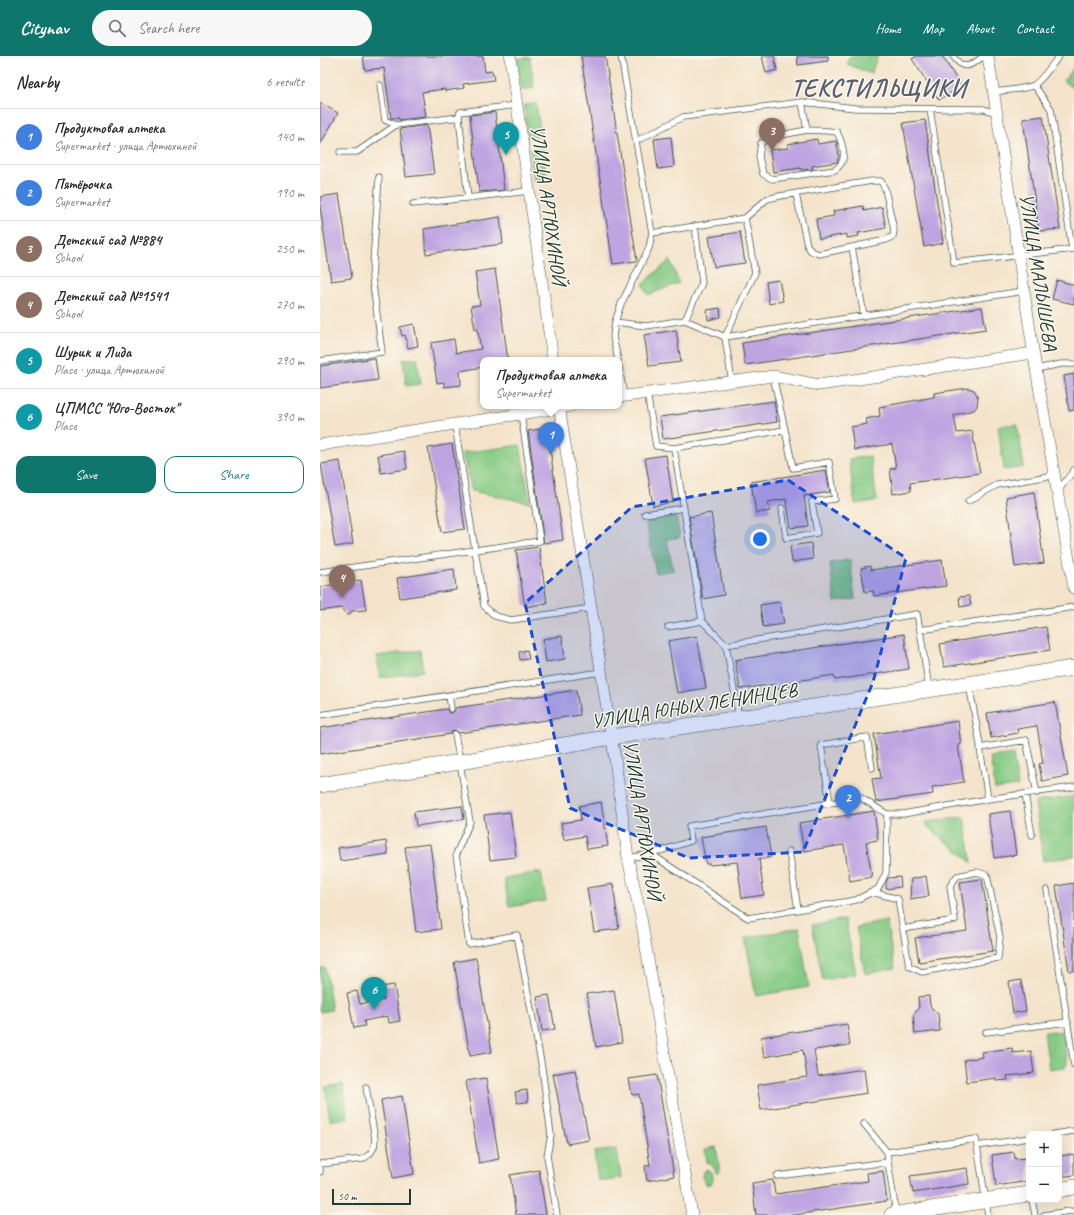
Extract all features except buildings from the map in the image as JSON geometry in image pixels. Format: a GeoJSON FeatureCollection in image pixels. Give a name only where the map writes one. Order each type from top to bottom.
{"type":"FeatureCollection","features":[{"type":"Feature","properties":{"kind":"main road","name":"УЛИЦА ЮНЫХ ЛЕНИНЦЕВ"},"geometry":{"type":"LineString","coordinates":[[320,785],[612,737],[1074,668]]}},
{"type":"Feature","properties":{"kind":"main road"},"geometry":{"type":"LineString","coordinates":[[1062,1189],[1074,1187]]}},
{"type":"Feature","properties":{"kind":"main road"},"geometry":{"type":"LineString","coordinates":[[895,1215],[987,1208],[1026,1195]]}},
{"type":"Feature","properties":{"kind":"street","name":"УЛИЦА АРТЮХИНОЙ"},"geometry":{"type":"LineString","coordinates":[[510,56],[553,357]]}},
{"type":"Feature","properties":{"kind":"street","name":"УЛИЦА МАЛЫШЕВА"},"geometry":{"type":"LineString","coordinates":[[988,56],[1036,369],[1074,588]]}},
{"type":"Feature","properties":{"kind":"street"},"geometry":{"type":"LineString","coordinates":[[622,397],[773,376],[820,386],[1034,353]]}},
{"type":"Feature","properties":{"kind":"street"},"geometry":{"type":"LineString","coordinates":[[320,446],[548,409]]}},
{"type":"Feature","properties":{"kind":"street","name":"УЛИЦА АРТЮХИНОЙ"},"geometry":{"type":"LineString","coordinates":[[559,409],[612,737],[628,858],[641,918],[692,1215]]}},
{"type":"Feature","properties":{"kind":"lane"},"geometry":{"type":"LineString","coordinates":[[617,357],[613,337],[615,322],[621,304],[649,248],[652,233],[622,56]]}},
{"type":"Feature","properties":{"kind":"lane"},"geometry":{"type":"LineString","coordinates":[[953,56],[958,64],[966,67],[972,65],[984,56]]}},
{"type":"Feature","properties":{"kind":"lane"},"geometry":{"type":"LineString","coordinates":[[993,92],[1004,92],[1034,85],[1059,56]]}},
{"type":"Feature","properties":{"kind":"lane"},"geometry":{"type":"LineString","coordinates":[[380,85],[386,120],[396,125]]}},
{"type":"Feature","properties":{"kind":"lane"},"geometry":{"type":"LineString","coordinates":[[930,109],[954,263],[1073,249],[1051,109],[1034,85]]}},
{"type":"Feature","properties":{"kind":"lane"},"geometry":{"type":"LineString","coordinates":[[636,141],[683,117],[802,102],[855,108],[984,110],[996,113]]}},
{"type":"Feature","properties":{"kind":"lane"},"geometry":{"type":"LineString","coordinates":[[802,102],[807,130]]}},
{"type":"Feature","properties":{"kind":"lane"},"geometry":{"type":"LineString","coordinates":[[468,198],[459,117],[460,112],[517,105]]}},
{"type":"Feature","properties":{"kind":"lane"},"geometry":{"type":"LineString","coordinates":[[340,152],[358,152],[396,125],[459,117]]}},
{"type":"Feature","properties":{"kind":"lane"},"geometry":{"type":"LineString","coordinates":[[807,130],[837,132],[841,139],[843,154],[842,163],[835,170],[772,179],[763,174],[759,157],[761,143],[771,137],[807,130]]}},
{"type":"Feature","properties":{"kind":"lane"},"geometry":{"type":"LineString","coordinates":[[320,361],[382,352],[372,277],[379,177]]}},
{"type":"Feature","properties":{"kind":"lane"},"geometry":{"type":"LineString","coordinates":[[652,233],[745,218],[767,199],[796,194],[872,181],[881,181],[885,189],[894,230],[893,236],[886,240],[819,254],[811,251],[807,245],[796,194]]}},
{"type":"Feature","properties":{"kind":"lane"},"geometry":{"type":"LineString","coordinates":[[413,204],[529,191]]}},
{"type":"Feature","properties":{"kind":"lane"},"geometry":{"type":"LineString","coordinates":[[732,382],[725,337],[755,273],[745,218]]}},
{"type":"Feature","properties":{"kind":"lane"},"geometry":{"type":"LineString","coordinates":[[685,320],[702,283],[695,226]]}},
{"type":"Feature","properties":{"kind":"lane"},"geometry":{"type":"LineString","coordinates":[[852,247],[864,316]]}},
{"type":"Feature","properties":{"kind":"lane"},"geometry":{"type":"LineString","coordinates":[[615,322],[646,326],[685,320],[725,337],[1024,291]]}},
{"type":"Feature","properties":{"kind":"lane"},"geometry":{"type":"LineString","coordinates":[[1036,369],[1061,364],[1074,364]]}},
{"type":"Feature","properties":{"kind":"lane"},"geometry":{"type":"LineString","coordinates":[[773,376],[793,468],[829,462],[835,498],[812,502],[816,533],[786,538],[782,508]]}},
{"type":"Feature","properties":{"kind":"lane"},"geometry":{"type":"LineString","coordinates":[[647,393],[656,446],[674,448],[785,430]]}},
{"type":"Feature","properties":{"kind":"lane"},"geometry":{"type":"LineString","coordinates":[[320,572],[540,541],[521,414]]}},
{"type":"Feature","properties":{"kind":"lane"},"geometry":{"type":"LineString","coordinates":[[455,425],[484,606],[495,616],[511,620],[591,608]]}},
{"type":"Feature","properties":{"kind":"lane"},"geometry":{"type":"LineString","coordinates":[[674,448],[702,621],[726,645],[739,718]]}},
{"type":"Feature","properties":{"kind":"lane"},"geometry":{"type":"LineString","coordinates":[[1058,492],[1074,470]]}},
{"type":"Feature","properties":{"kind":"lane"},"geometry":{"type":"LineString","coordinates":[[968,501],[997,484],[1055,474]]}},
{"type":"Feature","properties":{"kind":"lane"},"geometry":{"type":"LineString","coordinates":[[645,514],[684,508]]}},
{"type":"Feature","properties":{"kind":"lane"},"geometry":{"type":"LineString","coordinates":[[920,630],[1074,607]]}},
{"type":"Feature","properties":{"kind":"lane"},"geometry":{"type":"LineString","coordinates":[[726,645],[917,614],[929,690]]}},
{"type":"Feature","properties":{"kind":"lane"},"geometry":{"type":"LineString","coordinates":[[668,628],[702,621]]}},
{"type":"Feature","properties":{"kind":"lane"},"geometry":{"type":"LineString","coordinates":[[320,715],[601,672]]}},
{"type":"Feature","properties":{"kind":"lane"},"geometry":{"type":"LineString","coordinates":[[969,684],[988,799]]}},
{"type":"Feature","properties":{"kind":"lane"},"geometry":{"type":"LineString","coordinates":[[449,695],[451,709]]}},
{"type":"Feature","properties":{"kind":"lane"},"geometry":{"type":"LineString","coordinates":[[455,734],[470,822],[456,854],[469,944],[517,935],[544,1083],[551,1135],[547,1156],[556,1215]]}},
{"type":"Feature","properties":{"kind":"lane"},"geometry":{"type":"LineString","coordinates":[[830,803],[821,744],[867,737],[872,768]]}},
{"type":"Feature","properties":{"kind":"lane"},"geometry":{"type":"LineString","coordinates":[[981,752],[980,748],[1026,740],[1036,793]]}},
{"type":"Feature","properties":{"kind":"lane"},"geometry":{"type":"LineString","coordinates":[[628,858],[651,854],[691,841],[689,826],[830,803],[862,798],[887,814],[904,814],[988,799],[1074,787]]}},
{"type":"Feature","properties":{"kind":"lane"},"geometry":{"type":"LineString","coordinates":[[1025,794],[1032,835]]}},
{"type":"Feature","properties":{"kind":"lane"},"geometry":{"type":"LineString","coordinates":[[651,854],[748,918],[798,910],[856,900],[878,889],[886,873],[887,814]]}},
{"type":"Feature","properties":{"kind":"lane"},"geometry":{"type":"LineString","coordinates":[[789,851],[798,910]]}},
{"type":"Feature","properties":{"kind":"lane"},"geometry":{"type":"LineString","coordinates":[[872,892],[898,899],[902,929],[909,966],[922,972],[998,958],[1000,936],[987,875],[977,872],[957,876],[950,886],[955,920],[902,929]]}},
{"type":"Feature","properties":{"kind":"lane"},"geometry":{"type":"LineString","coordinates":[[1048,890],[1074,1065]]}},
{"type":"Feature","properties":{"kind":"lane"},"geometry":{"type":"LineString","coordinates":[[986,1032],[1068,1022]]}},
{"type":"Feature","properties":{"kind":"lane"},"geometry":{"type":"LineString","coordinates":[[320,1164],[363,1159],[370,1154],[374,1147],[375,1139],[366,1087]]}},
{"type":"Feature","properties":{"kind":"lane"},"geometry":{"type":"LineString","coordinates":[[864,1124],[887,1152],[895,1215]]}},
{"type":"Feature","properties":{"kind":"lane"},"geometry":{"type":"LineString","coordinates":[[1062,1133],[1074,1131]]}},
{"type":"Feature","properties":{"kind":"lane"},"geometry":{"type":"LineString","coordinates":[[977,1146],[1026,1138]]}},
{"type":"Feature","properties":{"kind":"lane"},"geometry":{"type":"LineString","coordinates":[[887,1152],[976,1139],[987,1208]]}},
{"type":"Feature","properties":{"kind":"lane"},"geometry":{"type":"LineString","coordinates":[[777,1176],[888,1162]]}},
{"type":"Feature","properties":{"kind":"lane"},"geometry":{"type":"LineString","coordinates":[[1033,1203],[1035,1215]]}},
{"type":"Feature","properties":{"kind":"lane"},"geometry":{"type":"LineString","coordinates":[[1044,1215],[1070,1211],[1074,1212]]}},
{"type":"Feature","properties":{"kind":"highlighted area"},"geometry":{"type":"Polygon","coordinates":[[[788,480],[906,558],[873,682],[803,852],[689,858],[570,808],[525,603],[632,507],[788,480]]]}},
{"type":"Feature","properties":{"kind":"green space"},"geometry":{"type":"Polygon","coordinates":[[[850,56],[878,56],[871,74],[847,64],[850,56]]]}},
{"type":"Feature","properties":{"kind":"green space"},"geometry":{"type":"Polygon","coordinates":[[[530,57],[534,88],[522,90],[517,59],[530,57]]]}},
{"type":"Feature","properties":{"kind":"green space"},"geometry":{"type":"Polygon","coordinates":[[[1074,67],[1074,89],[1063,81],[1074,67]]]}},
{"type":"Feature","properties":{"kind":"green space"},"geometry":{"type":"Polygon","coordinates":[[[536,103],[541,136],[528,137],[524,105],[536,103]]]}},
{"type":"Feature","properties":{"kind":"green space"},"geometry":{"type":"Polygon","coordinates":[[[543,147],[547,179],[534,181],[530,149],[543,147]]]}},
{"type":"Feature","properties":{"kind":"green space"},"geometry":{"type":"Polygon","coordinates":[[[670,260],[679,283],[648,295],[643,284],[670,260]]]}},
{"type":"Feature","properties":{"kind":"green space"},"geometry":{"type":"Polygon","coordinates":[[[417,358],[421,384],[406,386],[403,359],[417,358]]]}},
{"type":"Feature","properties":{"kind":"green space"},"geometry":{"type":"Polygon","coordinates":[[[1017,424],[1024,467],[1004,470],[998,426],[1017,424]]]}},
{"type":"Feature","properties":{"kind":"green space"},"geometry":{"type":"Polygon","coordinates":[[[520,445],[530,503],[472,491],[462,453],[520,445]]]}},
{"type":"Feature","properties":{"kind":"green space"},"geometry":{"type":"Polygon","coordinates":[[[870,456],[877,501],[855,504],[849,459],[870,456]]]}},
{"type":"Feature","properties":{"kind":"green space"},"geometry":{"type":"Polygon","coordinates":[[[676,516],[680,537],[667,539],[673,570],[656,573],[646,522],[676,516]]]}},
{"type":"Feature","properties":{"kind":"green space"},"geometry":{"type":"Polygon","coordinates":[[[850,560],[855,599],[835,602],[830,563],[850,560]]]}},
{"type":"Feature","properties":{"kind":"green space"},"geometry":{"type":"Polygon","coordinates":[[[420,650],[423,671],[380,678],[377,656],[420,650]]]}},
{"type":"Feature","properties":{"kind":"green space"},"geometry":{"type":"Polygon","coordinates":[[[1013,754],[1018,786],[995,789],[990,757],[1013,754]]]}},
{"type":"Feature","properties":{"kind":"green space"},"geometry":{"type":"Polygon","coordinates":[[[1074,796],[1074,856],[1043,861],[1035,802],[1074,796]]]}},
{"type":"Feature","properties":{"kind":"green space"},"geometry":{"type":"Polygon","coordinates":[[[964,817],[972,863],[927,826],[926,822],[964,817]]]}},
{"type":"Feature","properties":{"kind":"green space"},"geometry":{"type":"Polygon","coordinates":[[[541,872],[546,901],[509,907],[504,878],[541,872]]]}},
{"type":"Feature","properties":{"kind":"green space"},"geometry":{"type":"Polygon","coordinates":[[[845,919],[856,974],[823,980],[812,925],[845,919]]]}},
{"type":"Feature","properties":{"kind":"green space"},"geometry":{"type":"Polygon","coordinates":[[[886,921],[895,968],[865,974],[856,927],[886,921]]]}},
{"type":"Feature","properties":{"kind":"green space"},"geometry":{"type":"Polygon","coordinates":[[[799,928],[809,987],[756,996],[745,938],[799,928]]]}},
{"type":"Feature","properties":{"kind":"green space"},"geometry":{"type":"Polygon","coordinates":[[[325,967],[332,1010],[320,1012],[320,968],[325,967]]]}},
{"type":"Feature","properties":{"kind":"green space"},"geometry":{"type":"Polygon","coordinates":[[[1044,1032],[1063,1032],[1067,1064],[1065,1067],[1049,1069],[1044,1032]]]}},
{"type":"Feature","properties":{"kind":"green space"},"geometry":{"type":"Polygon","coordinates":[[[343,1084],[348,1118],[330,1121],[325,1087],[343,1084]]]}},
{"type":"Feature","properties":{"kind":"green space"},"geometry":{"type":"Polygon","coordinates":[[[716,1147],[720,1172],[716,1173],[713,1166],[707,1162],[705,1149],[716,1147]]]}},
{"type":"Feature","properties":{"kind":"green space"},"geometry":{"type":"Polygon","coordinates":[[[617,1149],[621,1178],[598,1181],[594,1152],[617,1149]]]}},
{"type":"Feature","properties":{"kind":"green space"},"geometry":{"type":"Polygon","coordinates":[[[707,1169],[710,1171],[712,1177],[711,1183],[708,1185],[702,1177],[703,1172],[707,1169]]]}},
{"type":"Feature","properties":{"kind":"place","name":"Детский сад №884"},"geometry":{"type":"Point","coordinates":[772,151]}},
{"type":"Feature","properties":{"kind":"place","name":"Шурик и Лида"},"geometry":{"type":"Point","coordinates":[506,155]}},
{"type":"Feature","properties":{"kind":"place","name":"Продуктовая аптека"},"geometry":{"type":"Point","coordinates":[551,455]}},
{"type":"Feature","properties":{"kind":"place","name":"Детский сад №1541"},"geometry":{"type":"Point","coordinates":[342,598]}},
{"type":"Feature","properties":{"kind":"place","name":"Пятёрочка"},"geometry":{"type":"Point","coordinates":[848,818]}},
{"type":"Feature","properties":{"kind":"place","name":"ЦПМСС \"Юго-Восток\""},"geometry":{"type":"Point","coordinates":[374,1010]}},
{"type":"Feature","properties":{"kind":"district","name":"ТЕКСТИЛЬЩИКИ"},"geometry":{"type":"Point","coordinates":[879,88]}}]}
